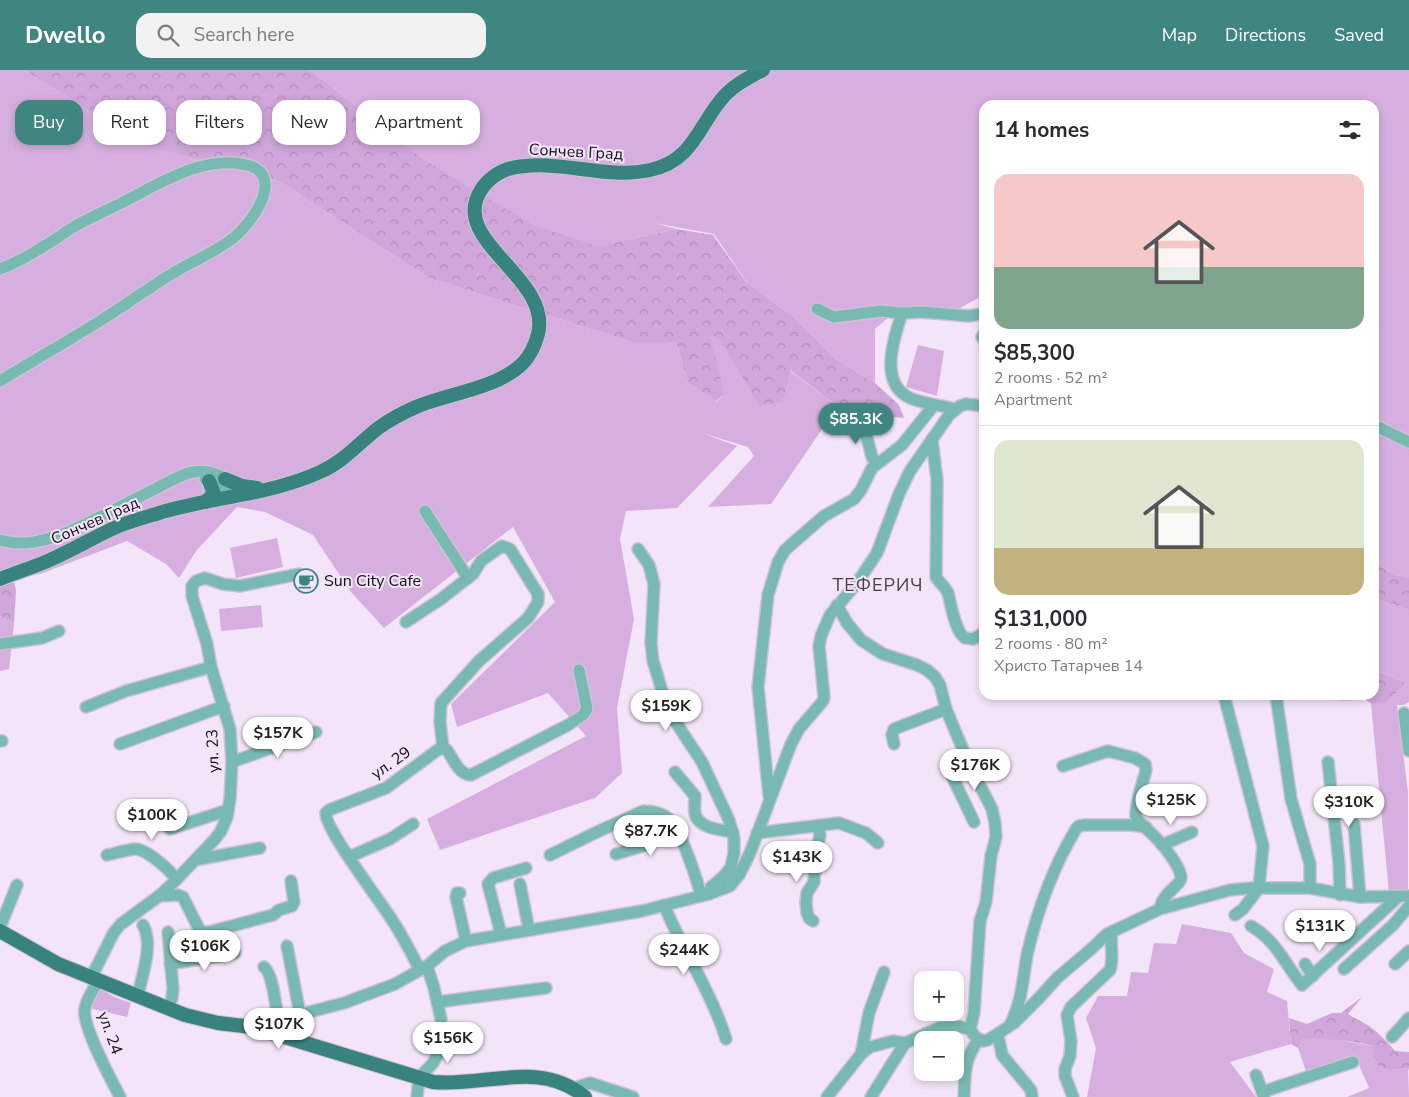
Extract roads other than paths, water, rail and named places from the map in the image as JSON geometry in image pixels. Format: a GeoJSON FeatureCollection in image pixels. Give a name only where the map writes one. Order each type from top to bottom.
{"type":"FeatureCollection","features":[{"type":"Feature","properties":{"kind":"main road","name":"Сончев Град"},"geometry":{"type":"LineString","coordinates":[[0,579],[50,560],[126,523],[164,511],[288,484],[322,472],[344,459],[390,420],[417,406],[499,379],[517,368],[529,355],[538,335],[540,326],[539,311],[532,294],[482,234],[474,211],[476,200],[481,190],[493,177],[509,168],[524,166],[546,166],[622,173],[655,169],[680,156],[690,147],[724,96],[737,84],[763,70]]}},
{"type":"Feature","properties":{"kind":"main road"},"geometry":{"type":"LineString","coordinates":[[225,479],[242,486],[267,488]]}},
{"type":"Feature","properties":{"kind":"main road"},"geometry":{"type":"LineString","coordinates":[[205,502],[211,497],[213,491],[209,481]]}},
{"type":"Feature","properties":{"kind":"main road"},"geometry":{"type":"LineString","coordinates":[[0,931],[44,957],[185,1015],[252,1027],[419,1078],[444,1083],[516,1076],[564,1083],[579,1093]]}},
{"type":"Feature","properties":{"kind":"street"},"geometry":{"type":"LineString","coordinates":[[0,269],[14,264],[74,227],[168,180],[200,167],[225,163],[242,164],[257,169],[265,182],[262,201],[257,212],[232,239],[171,274],[92,325],[0,380]]}},
{"type":"Feature","properties":{"kind":"street"},"geometry":{"type":"LineString","coordinates":[[817,309],[834,317],[881,311],[969,316],[979,314]]}},
{"type":"Feature","properties":{"kind":"street"},"geometry":{"type":"LineString","coordinates":[[902,313],[892,352],[891,368],[893,381],[907,397],[955,409]]}},
{"type":"Feature","properties":{"kind":"street"},"geometry":{"type":"LineString","coordinates":[[252,1027],[344,1003],[395,984],[423,968],[445,951],[466,941],[642,911],[705,895],[733,883],[744,865],[795,737],[823,702],[820,660],[821,636],[830,614],[857,583],[877,553],[899,494],[910,471],[932,440],[955,409],[966,404],[979,405]]}},
{"type":"Feature","properties":{"kind":"street"},"geometry":{"type":"LineString","coordinates":[[769,800],[758,687],[768,595],[778,562],[785,550],[824,516],[854,499],[876,463],[902,445],[934,405]]}},
{"type":"Feature","properties":{"kind":"street"},"geometry":{"type":"LineString","coordinates":[[846,416],[866,434],[876,463]]}},
{"type":"Feature","properties":{"kind":"street"},"geometry":{"type":"LineString","coordinates":[[1379,427],[1409,442]]}},
{"type":"Feature","properties":{"kind":"street"},"geometry":{"type":"LineString","coordinates":[[932,440],[937,480],[936,577],[943,584],[947,592],[952,611],[962,634],[965,638],[973,640],[979,636]]}},
{"type":"Feature","properties":{"kind":"street"},"geometry":{"type":"LineString","coordinates":[[0,540],[11,544],[22,544],[50,539],[190,472],[200,471],[225,479],[229,483],[231,490],[228,498]]}},
{"type":"Feature","properties":{"kind":"street"},"geometry":{"type":"LineString","coordinates":[[184,476],[199,477],[209,481],[221,488],[228,498]]}},
{"type":"Feature","properties":{"kind":"street"},"geometry":{"type":"LineString","coordinates":[[425,511],[468,578]]}},
{"type":"Feature","properties":{"kind":"street"},"geometry":{"type":"LineString","coordinates":[[406,622],[468,578],[473,574],[481,561],[502,546],[510,549],[539,598],[536,607],[528,618],[480,662],[441,703],[440,722],[443,748],[448,751],[461,772],[465,774],[471,775],[583,715],[587,709],[579,670]]}},
{"type":"Feature","properties":{"kind":"street"},"geometry":{"type":"LineString","coordinates":[[638,550],[649,565],[654,584],[651,642],[656,670],[666,704],[675,722],[702,762],[729,820],[732,832],[734,853],[731,867],[705,895]]}},
{"type":"Feature","properties":{"kind":"street","name":"ул. 23"},"geometry":{"type":"LineString","coordinates":[[95,979],[114,932],[121,924],[159,896],[176,880],[221,831],[227,817],[232,762],[230,729],[192,596],[192,586],[196,581],[205,578],[223,584],[240,586],[299,574]]}},
{"type":"Feature","properties":{"kind":"street"},"geometry":{"type":"LineString","coordinates":[[837,605],[847,623],[861,640],[883,654],[927,670],[935,677],[940,685],[946,709],[967,758],[992,809],[996,830],[987,894],[980,921],[974,1013],[970,1029]]}},
{"type":"Feature","properties":{"kind":"street"},"geometry":{"type":"LineString","coordinates":[[0,644],[42,638],[59,631]]}},
{"type":"Feature","properties":{"kind":"street"},"geometry":{"type":"LineString","coordinates":[[86,707],[126,691],[211,667]]}},
{"type":"Feature","properties":{"kind":"street"},"geometry":{"type":"LineString","coordinates":[[1225,700],[1262,839],[1263,854],[1259,888],[1244,909],[1235,914]]}},
{"type":"Feature","properties":{"kind":"street"},"geometry":{"type":"LineString","coordinates":[[1277,700],[1291,799],[1310,864],[1310,888]]}},
{"type":"Feature","properties":{"kind":"street"},"geometry":{"type":"LineString","coordinates":[[120,744],[224,706]]}},
{"type":"Feature","properties":{"kind":"street"},"geometry":{"type":"LineString","coordinates":[[894,744],[892,735],[894,729],[946,709]]}},
{"type":"Feature","properties":{"kind":"street"},"geometry":{"type":"LineString","coordinates":[[1404,713],[1409,751]]}},
{"type":"Feature","properties":{"kind":"street"},"geometry":{"type":"LineString","coordinates":[[232,762],[316,732]]}},
{"type":"Feature","properties":{"kind":"street","name":"ул. 29"},"geometry":{"type":"LineString","coordinates":[[441,1019],[437,1002],[423,968],[392,918],[349,857],[327,821],[326,813],[329,810],[386,788],[432,753],[443,748]]}},
{"type":"Feature","properties":{"kind":"street"},"geometry":{"type":"LineString","coordinates":[[1063,766],[1106,751],[1117,752],[1143,761],[1146,770],[1136,814],[1139,822],[1162,845],[1179,871],[1181,879],[1163,898],[1160,909]]}},
{"type":"Feature","properties":{"kind":"street"},"geometry":{"type":"LineString","coordinates":[[967,758],[950,768],[951,774],[974,822]]}},
{"type":"Feature","properties":{"kind":"street"},"geometry":{"type":"LineString","coordinates":[[1328,762],[1339,863],[1340,895]]}},
{"type":"Feature","properties":{"kind":"street"},"geometry":{"type":"LineString","coordinates":[[675,772],[695,796],[695,814],[698,819],[703,824],[715,829],[732,832]]}},
{"type":"Feature","properties":{"kind":"street"},"geometry":{"type":"LineString","coordinates":[[170,829],[228,810]]}},
{"type":"Feature","properties":{"kind":"street"},"geometry":{"type":"LineString","coordinates":[[550,856],[643,811],[651,811],[662,815],[673,823],[705,895]]}},
{"type":"Feature","properties":{"kind":"street"},"geometry":{"type":"LineString","coordinates":[[757,833],[791,828],[818,827],[838,823],[866,833],[878,843]]}},
{"type":"Feature","properties":{"kind":"street"},"geometry":{"type":"LineString","coordinates":[[349,857],[390,840],[413,824]]}},
{"type":"Feature","properties":{"kind":"street"},"geometry":{"type":"LineString","coordinates":[[1354,824],[1360,897]]}},
{"type":"Feature","properties":{"kind":"street"},"geometry":{"type":"LineString","coordinates":[[1009,1026],[1020,1001],[1030,946],[1044,899],[1056,867],[1076,829],[1079,826],[1085,825],[1132,825],[1146,827]]}},
{"type":"Feature","properties":{"kind":"street"},"geometry":{"type":"LineString","coordinates":[[813,921],[807,913],[806,902],[807,893],[814,882],[815,859],[820,835],[818,827]]}},
{"type":"Feature","properties":{"kind":"street"},"geometry":{"type":"LineString","coordinates":[[616,854],[643,846],[676,830]]}},
{"type":"Feature","properties":{"kind":"street"},"geometry":{"type":"LineString","coordinates":[[1162,845],[1192,832]]}},
{"type":"Feature","properties":{"kind":"street"},"geometry":{"type":"LineString","coordinates":[[194,860],[260,848]]}},
{"type":"Feature","properties":{"kind":"street"},"geometry":{"type":"LineString","coordinates":[[107,855],[135,849],[142,850],[170,872],[176,880]]}},
{"type":"Feature","properties":{"kind":"street"},"geometry":{"type":"LineString","coordinates":[[501,934],[488,884],[493,878],[526,868]]}},
{"type":"Feature","properties":{"kind":"street"},"geometry":{"type":"LineString","coordinates":[[159,896],[178,895],[183,897],[199,930],[209,932],[273,915],[279,910],[292,906],[294,902],[290,881]]}},
{"type":"Feature","properties":{"kind":"street"},"geometry":{"type":"LineString","coordinates":[[0,927],[17,884]]}},
{"type":"Feature","properties":{"kind":"street"},"geometry":{"type":"LineString","coordinates":[[520,884],[529,930]]}},
{"type":"Feature","properties":{"kind":"street"},"geometry":{"type":"LineString","coordinates":[[827,1097],[861,1054],[877,1044],[893,1041],[905,1043],[941,1027],[956,1026],[970,1029],[983,1041],[988,1040],[1009,1026],[1040,997],[1056,978],[1107,934],[1160,909],[1230,890],[1259,888],[1310,888],[1340,895],[1360,897],[1403,897]]}},
{"type":"Feature","properties":{"kind":"street"},"geometry":{"type":"LineString","coordinates":[[460,892],[457,893],[456,897],[466,941]]}},
{"type":"Feature","properties":{"kind":"street"},"geometry":{"type":"LineString","coordinates":[[1251,926],[1276,946],[1286,964],[1302,985],[1403,897]]}},
{"type":"Feature","properties":{"kind":"street"},"geometry":{"type":"LineString","coordinates":[[664,905],[684,948],[712,1000],[726,1039]]}},
{"type":"Feature","properties":{"kind":"street"},"geometry":{"type":"LineString","coordinates":[[1344,969],[1393,926],[1409,906]]}},
{"type":"Feature","properties":{"kind":"street"},"geometry":{"type":"LineString","coordinates":[[138,996],[149,944],[148,934],[144,926]]}},
{"type":"Feature","properties":{"kind":"street"},"geometry":{"type":"LineString","coordinates":[[168,932],[173,989],[169,1008]]}},
{"type":"Feature","properties":{"kind":"street"},"geometry":{"type":"LineString","coordinates":[[1073,1097],[1065,1076],[1066,1064],[1070,1056],[1067,1014],[1071,1007],[1110,970],[1112,966],[1110,942],[1112,932]]}},
{"type":"Feature","properties":{"kind":"street"},"geometry":{"type":"LineString","coordinates":[[286,946],[300,1014]]}},
{"type":"Feature","properties":{"kind":"street"},"geometry":{"type":"LineString","coordinates":[[1395,964],[1409,951]]}},
{"type":"Feature","properties":{"kind":"street"},"geometry":{"type":"LineString","coordinates":[[170,964],[235,953]]}},
{"type":"Feature","properties":{"kind":"street"},"geometry":{"type":"LineString","coordinates":[[1305,964],[1313,976]]}},
{"type":"Feature","properties":{"kind":"street"},"geometry":{"type":"LineString","coordinates":[[264,967],[268,970],[278,1020]]}},
{"type":"Feature","properties":{"kind":"street"},"geometry":{"type":"LineString","coordinates":[[861,1054],[869,1013],[884,972]]}},
{"type":"Feature","properties":{"kind":"street","name":"ул. 24"},"geometry":{"type":"LineString","coordinates":[[95,979],[85,1008],[85,1018],[120,1097]]}},
{"type":"Feature","properties":{"kind":"street"},"geometry":{"type":"LineString","coordinates":[[437,1002],[546,988]]}},
{"type":"Feature","properties":{"kind":"street"},"geometry":{"type":"LineString","coordinates":[[1392,1037],[1409,1018]]}},
{"type":"Feature","properties":{"kind":"street"},"geometry":{"type":"LineString","coordinates":[[416,1097],[419,1078],[434,1063],[437,1056],[441,1033]]}},
{"type":"Feature","properties":{"kind":"street"},"geometry":{"type":"LineString","coordinates":[[998,1034],[1002,1055],[1031,1090],[1032,1097]]}},
{"type":"Feature","properties":{"kind":"street"},"geometry":{"type":"LineString","coordinates":[[964,1097],[966,1062],[970,1051],[979,1039]]}},
{"type":"Feature","properties":{"kind":"street"},"geometry":{"type":"LineString","coordinates":[[871,1097],[905,1043]]}},
{"type":"Feature","properties":{"kind":"street"},"geometry":{"type":"LineString","coordinates":[[1256,1075],[1263,1094],[1353,1062]]}},
{"type":"Feature","properties":{"kind":"street"},"geometry":{"type":"LineString","coordinates":[[579,1093],[590,1083],[633,1097]]}},
{"type":"Feature","properties":{"kind":"place","name":"Sun City Cafe"},"geometry":{"type":"Point","coordinates":[306,581]}},
{"type":"Feature","properties":{"kind":"district","name":"ТЕФЕРИЧ"},"geometry":{"type":"Point","coordinates":[878,585]}}]}
